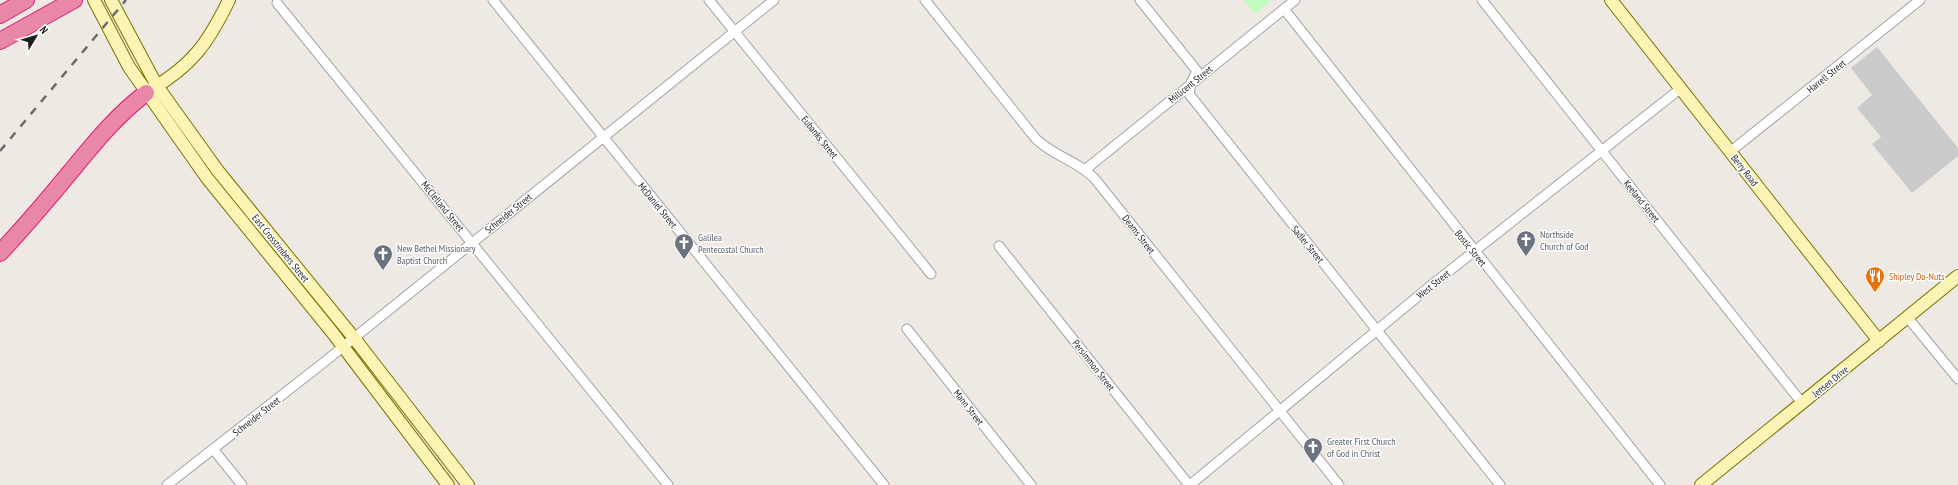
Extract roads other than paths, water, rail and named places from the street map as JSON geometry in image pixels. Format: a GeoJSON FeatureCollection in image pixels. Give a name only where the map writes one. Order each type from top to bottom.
{"type":"FeatureCollection","features":[{"type":"Feature","properties":{"kind":"highway"},"geometry":{"type":"LineString","coordinates":[[0,15],[26,0]]}},
{"type":"Feature","properties":{"kind":"highway"},"geometry":{"type":"LineString","coordinates":[[0,41],[74,0]]}},
{"type":"Feature","properties":{"kind":"highway"},"geometry":{"type":"LineString","coordinates":[[0,253],[25,226],[107,129],[130,105],[152,89]]}},
{"type":"Feature","properties":{"kind":"main road","name":"East Crosstimbers Street"},"geometry":{"type":"LineString","coordinates":[[94,0],[129,67],[152,89],[354,338],[468,485]]}},
{"type":"Feature","properties":{"kind":"main road","name":"East Crosstimbers Street"},"geometry":{"type":"LineString","coordinates":[[111,0],[152,89],[207,178],[343,346],[448,485]]}},
{"type":"Feature","properties":{"kind":"main road"},"geometry":{"type":"LineString","coordinates":[[152,89],[183,69],[198,54],[211,34],[229,0]]}},
{"type":"Feature","properties":{"kind":"main road","name":"Berry Road"},"geometry":{"type":"LineString","coordinates":[[1611,0],[1879,341]]}},
{"type":"Feature","properties":{"kind":"main road"},"geometry":{"type":"LineString","coordinates":[[207,178],[218,171]]}},
{"type":"Feature","properties":{"kind":"main road"},"geometry":{"type":"LineString","coordinates":[[254,236],[263,227]]}},
{"type":"Feature","properties":{"kind":"main road","name":"Jensen Drive"},"geometry":{"type":"LineString","coordinates":[[1701,485],[1958,276]]}},
{"type":"Feature","properties":{"kind":"main road"},"geometry":{"type":"LineString","coordinates":[[402,424],[414,416]]}},
{"type":"Feature","properties":{"kind":"street","name":"McDaniel Street"},"geometry":{"type":"LineString","coordinates":[[493,0],[884,485]]}},
{"type":"Feature","properties":{"kind":"street","name":"Eubanks Street"},"geometry":{"type":"LineString","coordinates":[[709,0],[932,274]]}},
{"type":"Feature","properties":{"kind":"street","name":"Schneider Street"},"geometry":{"type":"LineString","coordinates":[[167,485],[354,338],[603,136],[774,0]]}},
{"type":"Feature","properties":{"kind":"street","name":"Deams Street"},"geometry":{"type":"LineString","coordinates":[[925,0],[1036,139],[1047,150],[1086,169],[1339,485]]}},
{"type":"Feature","properties":{"kind":"street","name":"Sadler Street"},"geometry":{"type":"LineString","coordinates":[[1140,0],[1197,71],[1191,83],[1189,94],[1500,485]]}},
{"type":"Feature","properties":{"kind":"street","name":"Millicent Street"},"geometry":{"type":"LineString","coordinates":[[1086,169],[1295,0]]}},
{"type":"Feature","properties":{"kind":"street","name":"Keeland Street"},"geometry":{"type":"LineString","coordinates":[[1482,0],[1802,403]]}},
{"type":"Feature","properties":{"kind":"street","name":"Harrell Street"},"geometry":{"type":"LineString","coordinates":[[1731,151],[1920,0]]}},
{"type":"Feature","properties":{"kind":"street","name":"McClelland Street"},"geometry":{"type":"LineString","coordinates":[[277,3],[668,485]]}},
{"type":"Feature","properties":{"kind":"street","name":"Bostic Street"},"geometry":{"type":"LineString","coordinates":[[1284,10],[1660,485]]}},
{"type":"Feature","properties":{"kind":"street","name":"West Street"},"geometry":{"type":"LineString","coordinates":[[1189,485],[1474,251],[1680,88]]}},
{"type":"Feature","properties":{"kind":"street","name":"Persimmon Street"},"geometry":{"type":"LineString","coordinates":[[999,246],[1189,485]]}},
{"type":"Feature","properties":{"kind":"street"},"geometry":{"type":"LineString","coordinates":[[1908,318],[1958,379]]}},
{"type":"Feature","properties":{"kind":"street","name":"Mann Street"},"geometry":{"type":"LineString","coordinates":[[907,329],[1031,485]]}},
{"type":"Feature","properties":{"kind":"street"},"geometry":{"type":"LineString","coordinates":[[214,449],[242,485]]}},
{"type":"Feature","properties":{"kind":"railway"},"geometry":{"type":"LineString","coordinates":[[0,151],[126,0]]}},
{"type":"Feature","properties":{"kind":"place","name":"Northside Church of God"},"geometry":{"type":"Point","coordinates":[1526,257]}},
{"type":"Feature","properties":{"kind":"place","name":"Galilea Pentecostal Church"},"geometry":{"type":"Point","coordinates":[684,260]}},
{"type":"Feature","properties":{"kind":"place","name":"New Bethel Missionary Baptist Church"},"geometry":{"type":"Point","coordinates":[383,271]}},
{"type":"Feature","properties":{"kind":"place","name":"Shipley Do-Nuts"},"geometry":{"type":"Point","coordinates":[1875,293]}},
{"type":"Feature","properties":{"kind":"place","name":"Greater First Church of God in Christ"},"geometry":{"type":"Point","coordinates":[1313,464]}}]}
